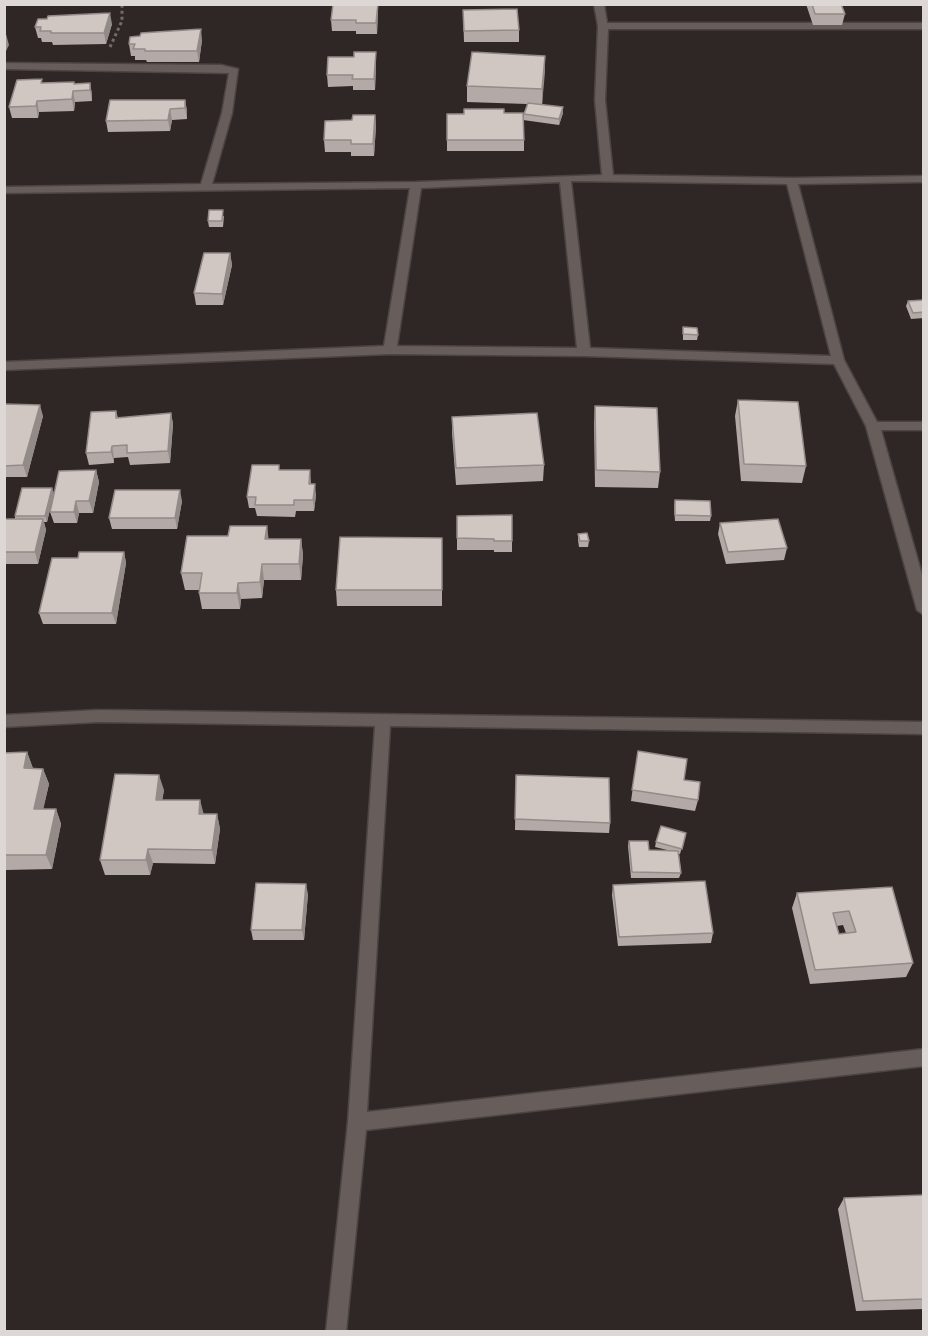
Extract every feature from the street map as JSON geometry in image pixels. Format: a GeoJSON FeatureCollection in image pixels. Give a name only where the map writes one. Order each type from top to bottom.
{"type":"FeatureCollection","features":[{"type":"Feature","properties":{"kind":"street"},"geometry":{"type":"LineString","coordinates":[[599,4],[603,26],[600,100],[608,178]]}},
{"type":"Feature","properties":{"kind":"street"},"geometry":{"type":"LineString","coordinates":[[603,26],[924,26]]}},
{"type":"Feature","properties":{"kind":"street"},"geometry":{"type":"LineString","coordinates":[[4,66],[220,68],[234,71],[227,113],[206,187]]}},
{"type":"Feature","properties":{"kind":"street"},"geometry":{"type":"LineString","coordinates":[[565,178],[584,352]]}},
{"type":"Feature","properties":{"kind":"street"},"geometry":{"type":"LineString","coordinates":[[4,190],[416,185],[565,178],[792,181],[924,179]]}},
{"type":"Feature","properties":{"kind":"street"},"geometry":{"type":"LineString","coordinates":[[792,181],[838,360],[873,426],[924,610]]}},
{"type":"Feature","properties":{"kind":"street"},"geometry":{"type":"LineString","coordinates":[[390,350],[416,185]]}},
{"type":"Feature","properties":{"kind":"street"},"geometry":{"type":"LineString","coordinates":[[4,366],[390,350],[584,352],[838,360]]}},
{"type":"Feature","properties":{"kind":"street"},"geometry":{"type":"LineString","coordinates":[[873,426],[924,426]]}},
{"type":"Feature","properties":{"kind":"street"},"geometry":{"type":"LineString","coordinates":[[4,721],[99,716],[924,728]]}},
{"type":"Feature","properties":{"kind":"street"},"geometry":{"type":"LineString","coordinates":[[336,1332],[357,1122],[383,721]]}},
{"type":"Feature","properties":{"kind":"street"},"geometry":{"type":"LineString","coordinates":[[357,1122],[924,1057]]}},
{"type":"Feature","properties":{"kind":"path"},"geometry":{"type":"LineString","coordinates":[[111,66],[110,48],[122,21],[122,4]]}},
{"type":"Feature","properties":{"kind":"building"},"geometry":{"type":"Polygon","coordinates":[[[333,4],[378,4],[376,23],[331,20],[333,4]]]}},
{"type":"Feature","properties":{"kind":"building"},"geometry":{"type":"Polygon","coordinates":[[[812,4],[841,4],[845,14],[815,14],[812,4]]]}},
{"type":"Feature","properties":{"kind":"building"},"geometry":{"type":"Polygon","coordinates":[[[517,9],[519,30],[464,31],[463,10],[517,9]]]}},
{"type":"Feature","properties":{"kind":"building"},"geometry":{"type":"Polygon","coordinates":[[[110,13],[104,33],[51,33],[51,31],[40,31],[41,27],[35,27],[38,19],[47,19],[48,16],[110,13]]]}},
{"type":"Feature","properties":{"kind":"building"},"geometry":{"type":"Polygon","coordinates":[[[201,29],[197,51],[145,51],[145,49],[133,49],[135,44],[129,44],[130,37],[140,36],[141,33],[201,29]]]}},
{"type":"Feature","properties":{"kind":"building"},"geometry":{"type":"Polygon","coordinates":[[[354,52],[376,52],[374,79],[352,79],[353,75],[327,75],[328,57],[354,57],[354,52]]]}},
{"type":"Feature","properties":{"kind":"building"},"geometry":{"type":"Polygon","coordinates":[[[472,52],[545,56],[542,89],[467,86],[472,52]]]}},
{"type":"Feature","properties":{"kind":"building"},"geometry":{"type":"Polygon","coordinates":[[[42,79],[41,83],[90,83],[90,90],[73,91],[72,99],[37,101],[36,106],[9,107],[17,80],[42,79]]]}},
{"type":"Feature","properties":{"kind":"building"},"geometry":{"type":"Polygon","coordinates":[[[110,100],[185,100],[185,108],[170,109],[168,120],[106,121],[110,100]]]}},
{"type":"Feature","properties":{"kind":"building"},"geometry":{"type":"Polygon","coordinates":[[[528,103],[563,107],[559,119],[524,114],[528,103]]]}},
{"type":"Feature","properties":{"kind":"building"},"geometry":{"type":"Polygon","coordinates":[[[464,109],[504,109],[504,113],[523,113],[524,140],[447,140],[447,114],[464,114],[464,109]]]}},
{"type":"Feature","properties":{"kind":"building"},"geometry":{"type":"Polygon","coordinates":[[[353,115],[375,115],[373,144],[351,144],[351,140],[324,140],[325,121],[352,120],[353,115]]]}},
{"type":"Feature","properties":{"kind":"building"},"geometry":{"type":"Polygon","coordinates":[[[209,210],[223,210],[222,221],[208,221],[209,210]]]}},
{"type":"Feature","properties":{"kind":"building"},"geometry":{"type":"Polygon","coordinates":[[[204,253],[230,253],[222,294],[194,293],[204,253]]]}},
{"type":"Feature","properties":{"kind":"building"},"geometry":{"type":"Polygon","coordinates":[[[924,300],[924,312],[913,313],[908,301],[924,300]]]}},
{"type":"Feature","properties":{"kind":"building"},"geometry":{"type":"Polygon","coordinates":[[[683,327],[697,328],[698,335],[683,334],[683,327]]]}},
{"type":"Feature","properties":{"kind":"building"},"geometry":{"type":"Polygon","coordinates":[[[738,400],[798,402],[806,466],[744,464],[738,400]]]}},
{"type":"Feature","properties":{"kind":"building"},"geometry":{"type":"Polygon","coordinates":[[[4,404],[40,405],[23,465],[4,466],[4,404]]]}},
{"type":"Feature","properties":{"kind":"building"},"geometry":{"type":"Polygon","coordinates":[[[595,406],[657,408],[660,472],[596,470],[595,406]]]}},
{"type":"Feature","properties":{"kind":"building"},"geometry":{"type":"Polygon","coordinates":[[[116,411],[116,418],[171,413],[168,451],[127,453],[127,445],[112,446],[111,452],[86,453],[91,412],[116,411]]]}},
{"type":"Feature","properties":{"kind":"building"},"geometry":{"type":"Polygon","coordinates":[[[537,413],[544,465],[456,468],[452,417],[537,413]]]}},
{"type":"Feature","properties":{"kind":"building"},"geometry":{"type":"Polygon","coordinates":[[[252,465],[279,465],[279,470],[310,470],[309,484],[315,484],[313,500],[294,500],[294,505],[255,505],[256,497],[247,497],[252,465]]]}},
{"type":"Feature","properties":{"kind":"building"},"geometry":{"type":"Polygon","coordinates":[[[96,470],[89,501],[76,501],[74,512],[50,512],[59,471],[96,470]]]}},
{"type":"Feature","properties":{"kind":"building"},"geometry":{"type":"Polygon","coordinates":[[[22,488],[52,488],[45,516],[15,516],[22,488]]]}},
{"type":"Feature","properties":{"kind":"building"},"geometry":{"type":"Polygon","coordinates":[[[115,490],[180,490],[175,518],[109,518],[115,490]]]}},
{"type":"Feature","properties":{"kind":"building"},"geometry":{"type":"Polygon","coordinates":[[[675,500],[710,501],[711,516],[675,515],[675,500]]]}},
{"type":"Feature","properties":{"kind":"building"},"geometry":{"type":"Polygon","coordinates":[[[512,515],[512,541],[457,538],[457,516],[512,515]]]}},
{"type":"Feature","properties":{"kind":"building"},"geometry":{"type":"Polygon","coordinates":[[[5,519],[43,519],[35,552],[4,552],[5,519]]]}},
{"type":"Feature","properties":{"kind":"building"},"geometry":{"type":"Polygon","coordinates":[[[778,519],[787,548],[728,552],[720,523],[778,519]]]}},
{"type":"Feature","properties":{"kind":"building"},"geometry":{"type":"Polygon","coordinates":[[[230,526],[267,526],[265,539],[301,539],[299,564],[262,564],[260,582],[238,583],[237,593],[199,593],[202,573],[181,573],[187,536],[228,536],[230,526]]]}},
{"type":"Feature","properties":{"kind":"building"},"geometry":{"type":"Polygon","coordinates":[[[587,533],[589,541],[580,541],[578,534],[587,533]]]}},
{"type":"Feature","properties":{"kind":"building"},"geometry":{"type":"Polygon","coordinates":[[[340,537],[442,538],[442,590],[336,590],[340,537]]]}},
{"type":"Feature","properties":{"kind":"building"},"geometry":{"type":"Polygon","coordinates":[[[79,552],[124,552],[112,613],[39,613],[52,558],[78,558],[79,552]]]}},
{"type":"Feature","properties":{"kind":"building"},"geometry":{"type":"Polygon","coordinates":[[[638,751],[687,759],[684,780],[700,782],[698,800],[632,790],[638,751]]]}},
{"type":"Feature","properties":{"kind":"building"},"geometry":{"type":"Polygon","coordinates":[[[27,752],[24,768],[43,769],[34,809],[56,809],[46,855],[4,855],[4,753],[27,752]]]}},
{"type":"Feature","properties":{"kind":"building"},"geometry":{"type":"Polygon","coordinates":[[[115,774],[159,775],[156,800],[200,800],[199,814],[217,814],[212,850],[148,849],[146,860],[100,860],[115,774]]]}},
{"type":"Feature","properties":{"kind":"building"},"geometry":{"type":"Polygon","coordinates":[[[516,775],[609,778],[610,823],[515,819],[516,775]]]}},
{"type":"Feature","properties":{"kind":"building"},"geometry":{"type":"Polygon","coordinates":[[[661,826],[686,833],[682,849],[656,842],[661,826]]]}},
{"type":"Feature","properties":{"kind":"building"},"geometry":{"type":"Polygon","coordinates":[[[629,841],[648,841],[649,850],[678,851],[681,873],[632,872],[629,841]]]}},
{"type":"Feature","properties":{"kind":"building"},"geometry":{"type":"Polygon","coordinates":[[[705,881],[713,933],[619,937],[613,885],[705,881]]]}},
{"type":"Feature","properties":{"kind":"building"},"geometry":{"type":"Polygon","coordinates":[[[256,883],[306,884],[302,930],[251,930],[256,883]]]}},
{"type":"Feature","properties":{"kind":"building"},"geometry":{"type":"Polygon","coordinates":[[[892,887],[913,963],[815,970],[797,893],[892,887]],[[849,911],[833,913],[839,934],[856,932],[849,911]]]}},
{"type":"Feature","properties":{"kind":"building"},"geometry":{"type":"Polygon","coordinates":[[[924,1195],[924,1299],[863,1301],[844,1198],[924,1195]]]}}]}
